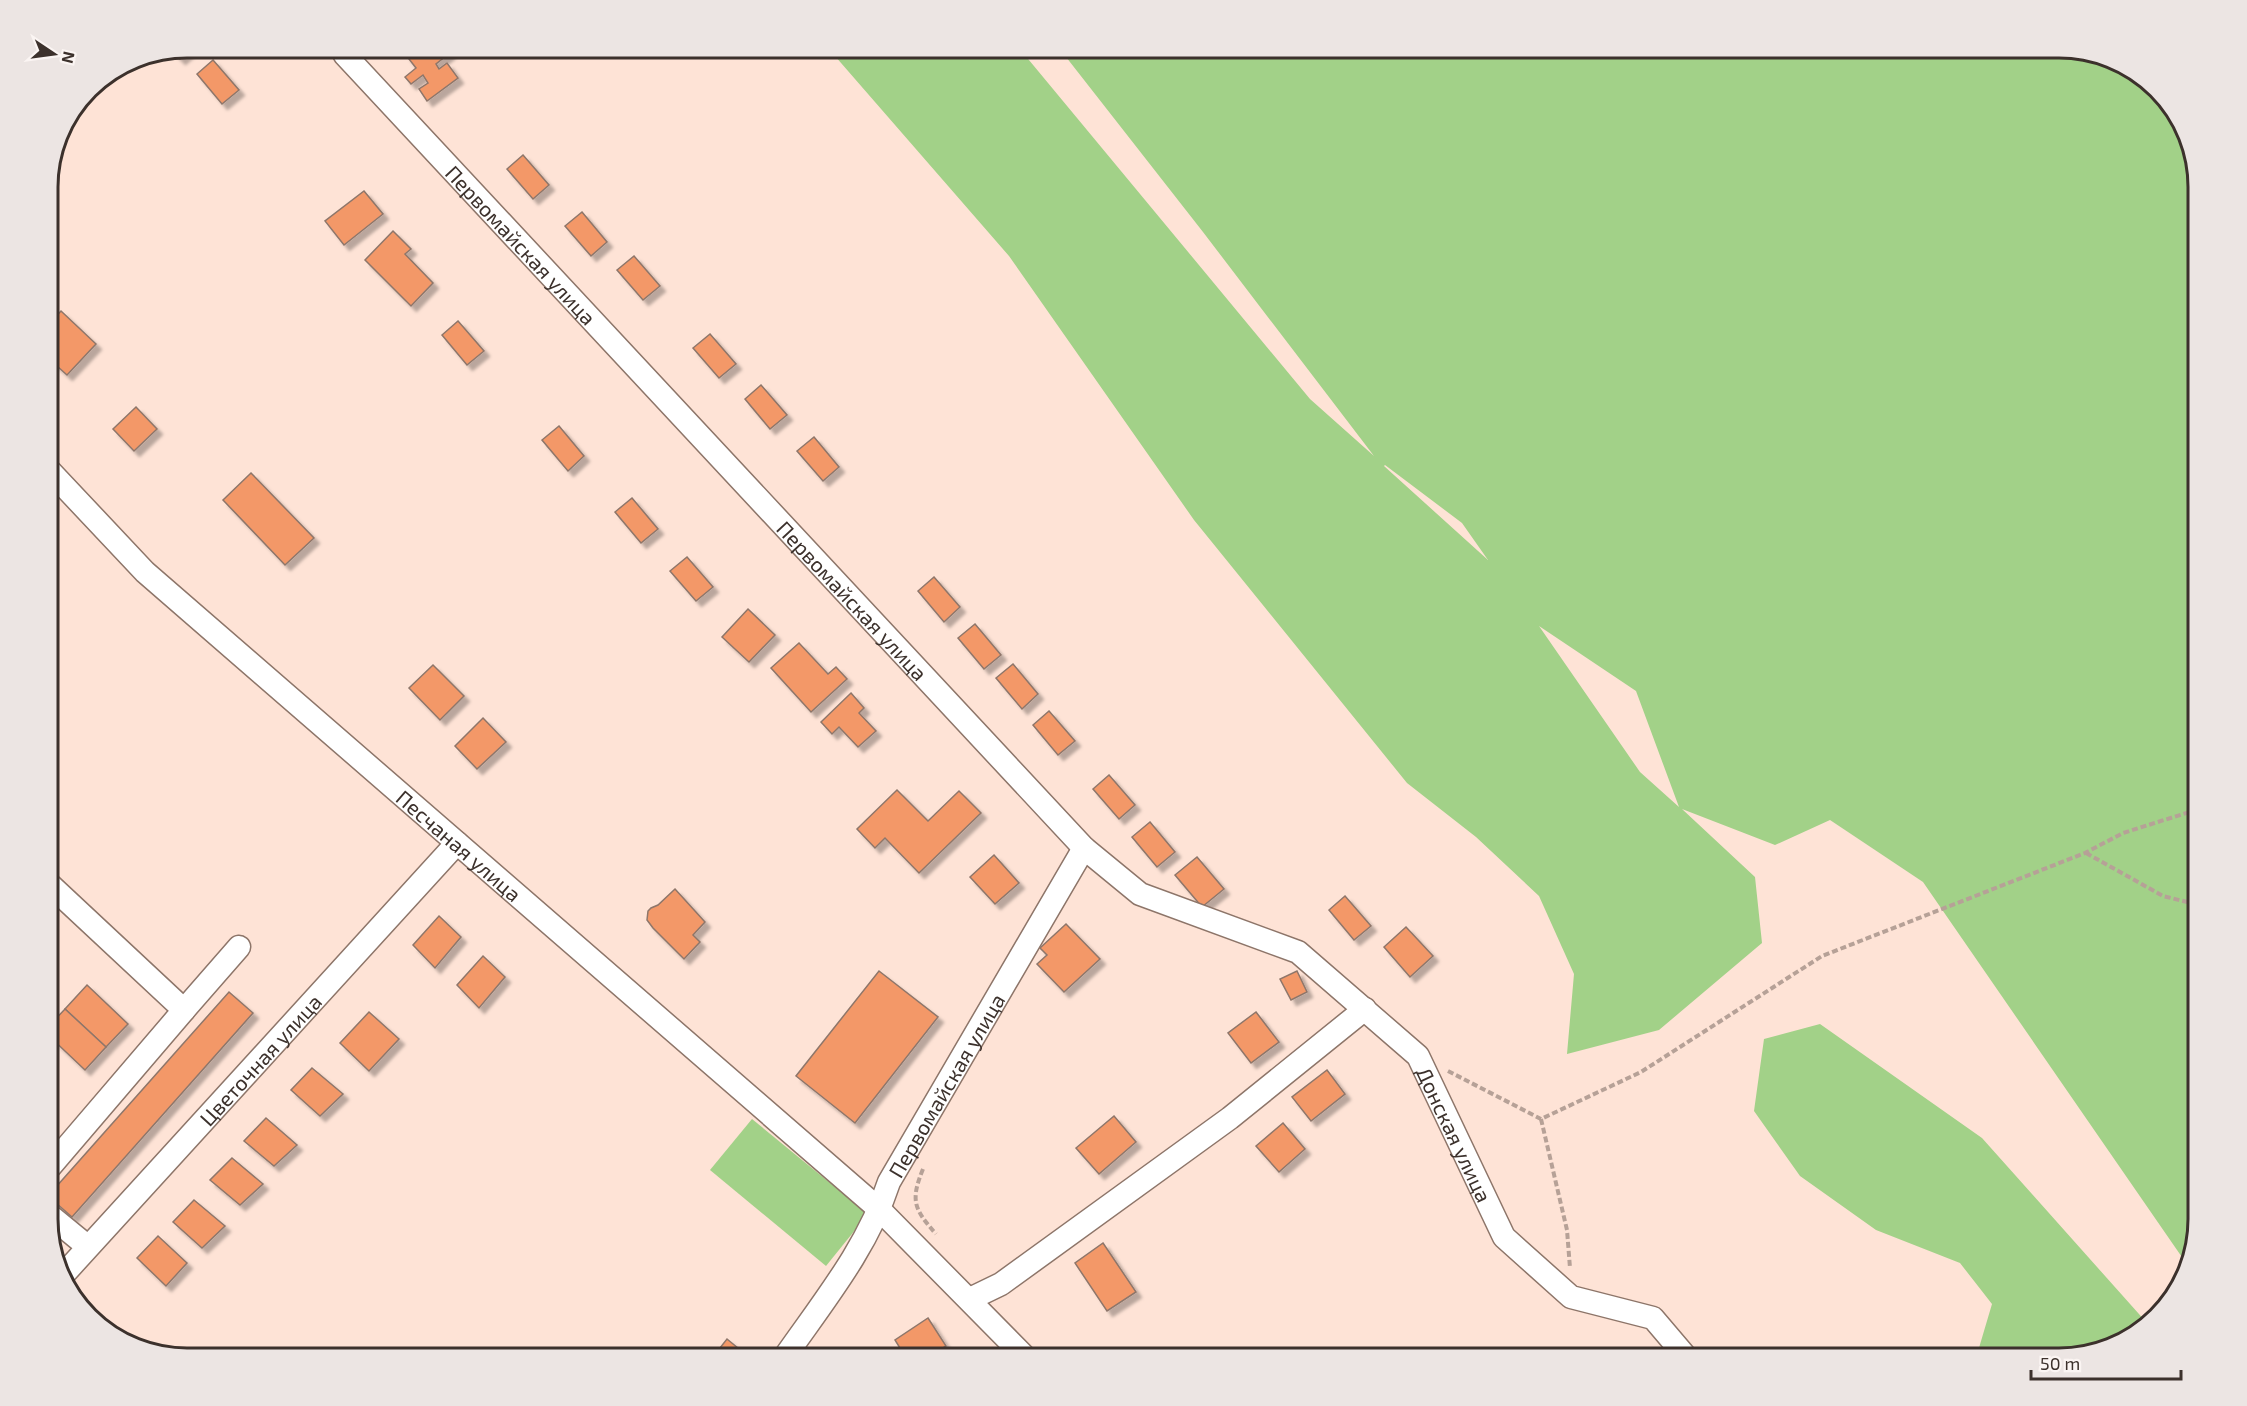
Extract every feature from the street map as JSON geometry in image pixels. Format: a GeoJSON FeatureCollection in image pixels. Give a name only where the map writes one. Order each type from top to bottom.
{"type":"FeatureCollection","features":[{"type":"Feature","properties":{"kind":"street","name":"Первомайская улица"},"geometry":{"type":"LineString","coordinates":[[348,58],[1084,848],[890,1182],[880,1210],[844,1273],[791,1348]]}},
{"type":"Feature","properties":{"kind":"street","name":"Песчаная улица"},"geometry":{"type":"LineString","coordinates":[[59,481],[145,572],[880,1210],[1017,1348]]}},
{"type":"Feature","properties":{"kind":"street","name":"Цветочная улица"},"geometry":{"type":"LineString","coordinates":[[68,1269],[457,843]]}},
{"type":"Feature","properties":{"kind":"street","name":"Донская улица"},"geometry":{"type":"LineString","coordinates":[[1084,848],[1140,894],[1298,952],[1418,1056],[1504,1237],[1571,1297],[1653,1318],[1678,1348]]}},
{"type":"Feature","properties":{"kind":"street"},"geometry":{"type":"LineString","coordinates":[[59,893],[184,1010]]}},
{"type":"Feature","properties":{"kind":"street"},"geometry":{"type":"LineString","coordinates":[[59,1156],[239,947]]}},
{"type":"Feature","properties":{"kind":"street"},"geometry":{"type":"LineString","coordinates":[[970,1299],[1000,1284],[1230,1118],[1365,1009]]}},
{"type":"Feature","properties":{"kind":"street"},"geometry":{"type":"LineString","coordinates":[[59,1223],[87,1246]]}},
{"type":"Feature","properties":{"kind":"path"},"geometry":{"type":"LineString","coordinates":[[1541,1119],[1641,1072],[1822,956],[2085,853],[2123,833],[2188,812]]}},
{"type":"Feature","properties":{"kind":"path"},"geometry":{"type":"LineString","coordinates":[[2085,853],[2163,896],[2188,902]]}},
{"type":"Feature","properties":{"kind":"path"},"geometry":{"type":"LineString","coordinates":[[1418,1056],[1541,1119],[1567,1230],[1571,1297]]}},
{"type":"Feature","properties":{"kind":"path"},"geometry":{"type":"LineString","coordinates":[[924,1166],[916,1191],[916,1203],[919,1215],[941,1240]]}},
{"type":"Feature","properties":{"kind":"green space"},"geometry":{"type":"Polygon","coordinates":[[[837,58],[1027,58],[1310,399],[1374,456],[1067,58],[2060,58],[2109,68],[2138,85],[2162,109],[2175,130],[2182,146],[2188,179],[2188,1219],[2182,1258],[1923,882],[1830,820],[1775,845],[1682,809],[1755,877],[1762,943],[1659,1030],[1567,1054],[1574,974],[1539,896],[1476,837],[1407,783],[1194,520],[1009,256],[837,58]],[[1385,465],[1384,466],[1488,560],[1462,523],[1385,465]],[[1539,626],[1640,772],[1679,807],[1636,691],[1539,626]]]}},
{"type":"Feature","properties":{"kind":"green space"},"geometry":{"type":"Polygon","coordinates":[[[1820,1024],[1982,1138],[2142,1318],[2109,1338],[2093,1343],[2060,1348],[1979,1348],[1992,1304],[1960,1263],[1876,1230],[1800,1176],[1754,1111],[1764,1039],[1820,1024]]]}},
{"type":"Feature","properties":{"kind":"green space"},"geometry":{"type":"Polygon","coordinates":[[[752,1119],[868,1214],[826,1266],[710,1170],[752,1119]]]}},
{"type":"Feature","properties":{"kind":"building"},"geometry":{"type":"Polygon","coordinates":[[[408,58],[444,58],[436,64],[439,69],[447,63],[458,78],[427,101],[419,89],[428,83],[423,75],[411,84],[405,77],[416,68],[408,58]]]}},
{"type":"Feature","properties":{"kind":"building"},"geometry":{"type":"Polygon","coordinates":[[[213,60],[239,90],[222,104],[197,74],[213,60]]]}},
{"type":"Feature","properties":{"kind":"building"},"geometry":{"type":"Polygon","coordinates":[[[523,155],[549,185],[533,199],[507,169],[523,155]]]}},
{"type":"Feature","properties":{"kind":"building"},"geometry":{"type":"Polygon","coordinates":[[[364,191],[383,214],[344,245],[325,221],[364,191]]]}},
{"type":"Feature","properties":{"kind":"building"},"geometry":{"type":"Polygon","coordinates":[[[582,212],[607,242],[591,256],[565,226],[582,212]]]}},
{"type":"Feature","properties":{"kind":"building"},"geometry":{"type":"Polygon","coordinates":[[[393,231],[411,249],[405,254],[433,283],[411,306],[365,260],[393,231]]]}},
{"type":"Feature","properties":{"kind":"building"},"geometry":{"type":"Polygon","coordinates":[[[634,256],[660,286],[643,300],[617,270],[634,256]]]}},
{"type":"Feature","properties":{"kind":"building"},"geometry":{"type":"Polygon","coordinates":[[[61,311],[96,344],[67,375],[59,368],[59,313],[61,311]]]}},
{"type":"Feature","properties":{"kind":"building"},"geometry":{"type":"Polygon","coordinates":[[[458,321],[484,351],[467,365],[442,335],[458,321]]]}},
{"type":"Feature","properties":{"kind":"building"},"geometry":{"type":"Polygon","coordinates":[[[710,334],[736,364],[719,378],[693,348],[710,334]]]}},
{"type":"Feature","properties":{"kind":"building"},"geometry":{"type":"Polygon","coordinates":[[[761,385],[787,415],[770,429],[745,399],[761,385]]]}},
{"type":"Feature","properties":{"kind":"building"},"geometry":{"type":"Polygon","coordinates":[[[136,407],[157,429],[134,451],[113,429],[136,407]]]}},
{"type":"Feature","properties":{"kind":"building"},"geometry":{"type":"Polygon","coordinates":[[[559,426],[584,456],[568,471],[542,440],[559,426]]]}},
{"type":"Feature","properties":{"kind":"building"},"geometry":{"type":"Polygon","coordinates":[[[814,437],[839,467],[823,481],[797,451],[814,437]]]}},
{"type":"Feature","properties":{"kind":"building"},"geometry":{"type":"Polygon","coordinates":[[[251,473],[314,538],[285,565],[223,500],[251,473]]]}},
{"type":"Feature","properties":{"kind":"building"},"geometry":{"type":"Polygon","coordinates":[[[632,498],[658,529],[641,543],[615,512],[632,498]]]}},
{"type":"Feature","properties":{"kind":"building"},"geometry":{"type":"Polygon","coordinates":[[[687,557],[713,587],[696,601],[670,571],[687,557]]]}},
{"type":"Feature","properties":{"kind":"building"},"geometry":{"type":"Polygon","coordinates":[[[934,577],[960,607],[944,622],[918,591],[934,577]]]}},
{"type":"Feature","properties":{"kind":"building"},"geometry":{"type":"Polygon","coordinates":[[[748,609],[775,635],[749,662],[722,637],[748,609]]]}},
{"type":"Feature","properties":{"kind":"building"},"geometry":{"type":"Polygon","coordinates":[[[975,624],[1001,655],[984,669],[958,638],[975,624]]]}},
{"type":"Feature","properties":{"kind":"building"},"geometry":{"type":"Polygon","coordinates":[[[799,643],[828,674],[836,667],[847,679],[811,712],[771,668],[799,643]]]}},
{"type":"Feature","properties":{"kind":"building"},"geometry":{"type":"Polygon","coordinates":[[[1013,664],[1038,694],[1022,709],[996,678],[1013,664]]]}},
{"type":"Feature","properties":{"kind":"building"},"geometry":{"type":"Polygon","coordinates":[[[433,665],[464,696],[440,720],[409,688],[433,665]]]}},
{"type":"Feature","properties":{"kind":"building"},"geometry":{"type":"Polygon","coordinates":[[[851,693],[864,708],[859,713],[876,731],[858,747],[839,727],[832,734],[821,722],[851,693]]]}},
{"type":"Feature","properties":{"kind":"building"},"geometry":{"type":"Polygon","coordinates":[[[1049,711],[1075,741],[1058,755],[1033,725],[1049,711]]]}},
{"type":"Feature","properties":{"kind":"building"},"geometry":{"type":"Polygon","coordinates":[[[483,718],[506,742],[477,769],[455,746],[483,718]]]}},
{"type":"Feature","properties":{"kind":"building"},"geometry":{"type":"Polygon","coordinates":[[[1109,775],[1135,805],[1119,819],[1093,789],[1109,775]]]}},
{"type":"Feature","properties":{"kind":"building"},"geometry":{"type":"Polygon","coordinates":[[[897,790],[928,821],[959,791],[981,813],[919,873],[885,838],[875,848],[857,829],[897,790]]]}},
{"type":"Feature","properties":{"kind":"building"},"geometry":{"type":"Polygon","coordinates":[[[1150,822],[1175,852],[1157,867],[1132,837],[1150,822]]]}},
{"type":"Feature","properties":{"kind":"building"},"geometry":{"type":"Polygon","coordinates":[[[994,855],[1019,883],[995,904],[970,877],[994,855]]]}},
{"type":"Feature","properties":{"kind":"building"},"geometry":{"type":"Polygon","coordinates":[[[1197,857],[1224,889],[1202,907],[1175,875],[1197,857]]]}},
{"type":"Feature","properties":{"kind":"building"},"geometry":{"type":"Polygon","coordinates":[[[675,889],[705,922],[693,935],[700,942],[684,959],[647,920],[648,911],[675,889]]]}},
{"type":"Feature","properties":{"kind":"building"},"geometry":{"type":"Polygon","coordinates":[[[1345,896],[1371,926],[1354,940],[1329,910],[1345,896]]]}},
{"type":"Feature","properties":{"kind":"building"},"geometry":{"type":"Polygon","coordinates":[[[439,916],[461,937],[435,968],[413,945],[439,916]]]}},
{"type":"Feature","properties":{"kind":"building"},"geometry":{"type":"Polygon","coordinates":[[[1066,924],[1100,959],[1064,992],[1037,964],[1047,955],[1040,948],[1066,924]]]}},
{"type":"Feature","properties":{"kind":"building"},"geometry":{"type":"Polygon","coordinates":[[[1406,927],[1433,956],[1410,977],[1384,947],[1406,927]]]}},
{"type":"Feature","properties":{"kind":"building"},"geometry":{"type":"Polygon","coordinates":[[[483,956],[505,977],[479,1008],[457,985],[483,956]]]}},
{"type":"Feature","properties":{"kind":"building"},"geometry":{"type":"Polygon","coordinates":[[[879,971],[938,1017],[855,1123],[796,1076],[879,971]]]}},
{"type":"Feature","properties":{"kind":"building"},"geometry":{"type":"Polygon","coordinates":[[[1297,971],[1307,992],[1291,1000],[1280,979],[1297,971]]]}},
{"type":"Feature","properties":{"kind":"building"},"geometry":{"type":"Polygon","coordinates":[[[87,985],[128,1024],[106,1047],[65,1009],[87,985]]]}},
{"type":"Feature","properties":{"kind":"building"},"geometry":{"type":"Polygon","coordinates":[[[229,992],[253,1013],[72,1217],[59,1206],[59,1184],[229,992]]]}},
{"type":"Feature","properties":{"kind":"building"},"geometry":{"type":"Polygon","coordinates":[[[65,1009],[106,1047],[85,1070],[59,1045],[59,1015],[65,1009]]]}},
{"type":"Feature","properties":{"kind":"building"},"geometry":{"type":"Polygon","coordinates":[[[369,1012],[399,1039],[369,1071],[340,1043],[369,1012]]]}},
{"type":"Feature","properties":{"kind":"building"},"geometry":{"type":"Polygon","coordinates":[[[1256,1012],[1279,1042],[1251,1063],[1228,1033],[1256,1012]]]}},
{"type":"Feature","properties":{"kind":"building"},"geometry":{"type":"Polygon","coordinates":[[[312,1068],[343,1094],[320,1116],[291,1090],[312,1068]]]}},
{"type":"Feature","properties":{"kind":"building"},"geometry":{"type":"Polygon","coordinates":[[[1327,1070],[1345,1094],[1311,1121],[1292,1097],[1327,1070]]]}},
{"type":"Feature","properties":{"kind":"building"},"geometry":{"type":"Polygon","coordinates":[[[1114,1116],[1136,1142],[1099,1174],[1076,1148],[1114,1116]]]}},
{"type":"Feature","properties":{"kind":"building"},"geometry":{"type":"Polygon","coordinates":[[[266,1118],[297,1145],[274,1166],[244,1141],[266,1118]]]}},
{"type":"Feature","properties":{"kind":"building"},"geometry":{"type":"Polygon","coordinates":[[[1283,1123],[1305,1149],[1279,1172],[1256,1146],[1283,1123]]]}},
{"type":"Feature","properties":{"kind":"building"},"geometry":{"type":"Polygon","coordinates":[[[232,1158],[263,1184],[240,1205],[210,1180],[232,1158]]]}},
{"type":"Feature","properties":{"kind":"building"},"geometry":{"type":"Polygon","coordinates":[[[194,1200],[225,1226],[202,1248],[173,1222],[194,1200]]]}},
{"type":"Feature","properties":{"kind":"building"},"geometry":{"type":"Polygon","coordinates":[[[158,1236],[187,1263],[166,1286],[137,1258],[158,1236]]]}},
{"type":"Feature","properties":{"kind":"building"},"geometry":{"type":"Polygon","coordinates":[[[1103,1243],[1136,1292],[1107,1311],[1075,1263],[1103,1243]]]}},
{"type":"Feature","properties":{"kind":"building"},"geometry":{"type":"Polygon","coordinates":[[[928,1318],[946,1346],[943,1348],[900,1348],[895,1340],[928,1318]]]}},
{"type":"Feature","properties":{"kind":"building"},"geometry":{"type":"Polygon","coordinates":[[[727,1339],[738,1348],[720,1348],[727,1339]]]}}]}
